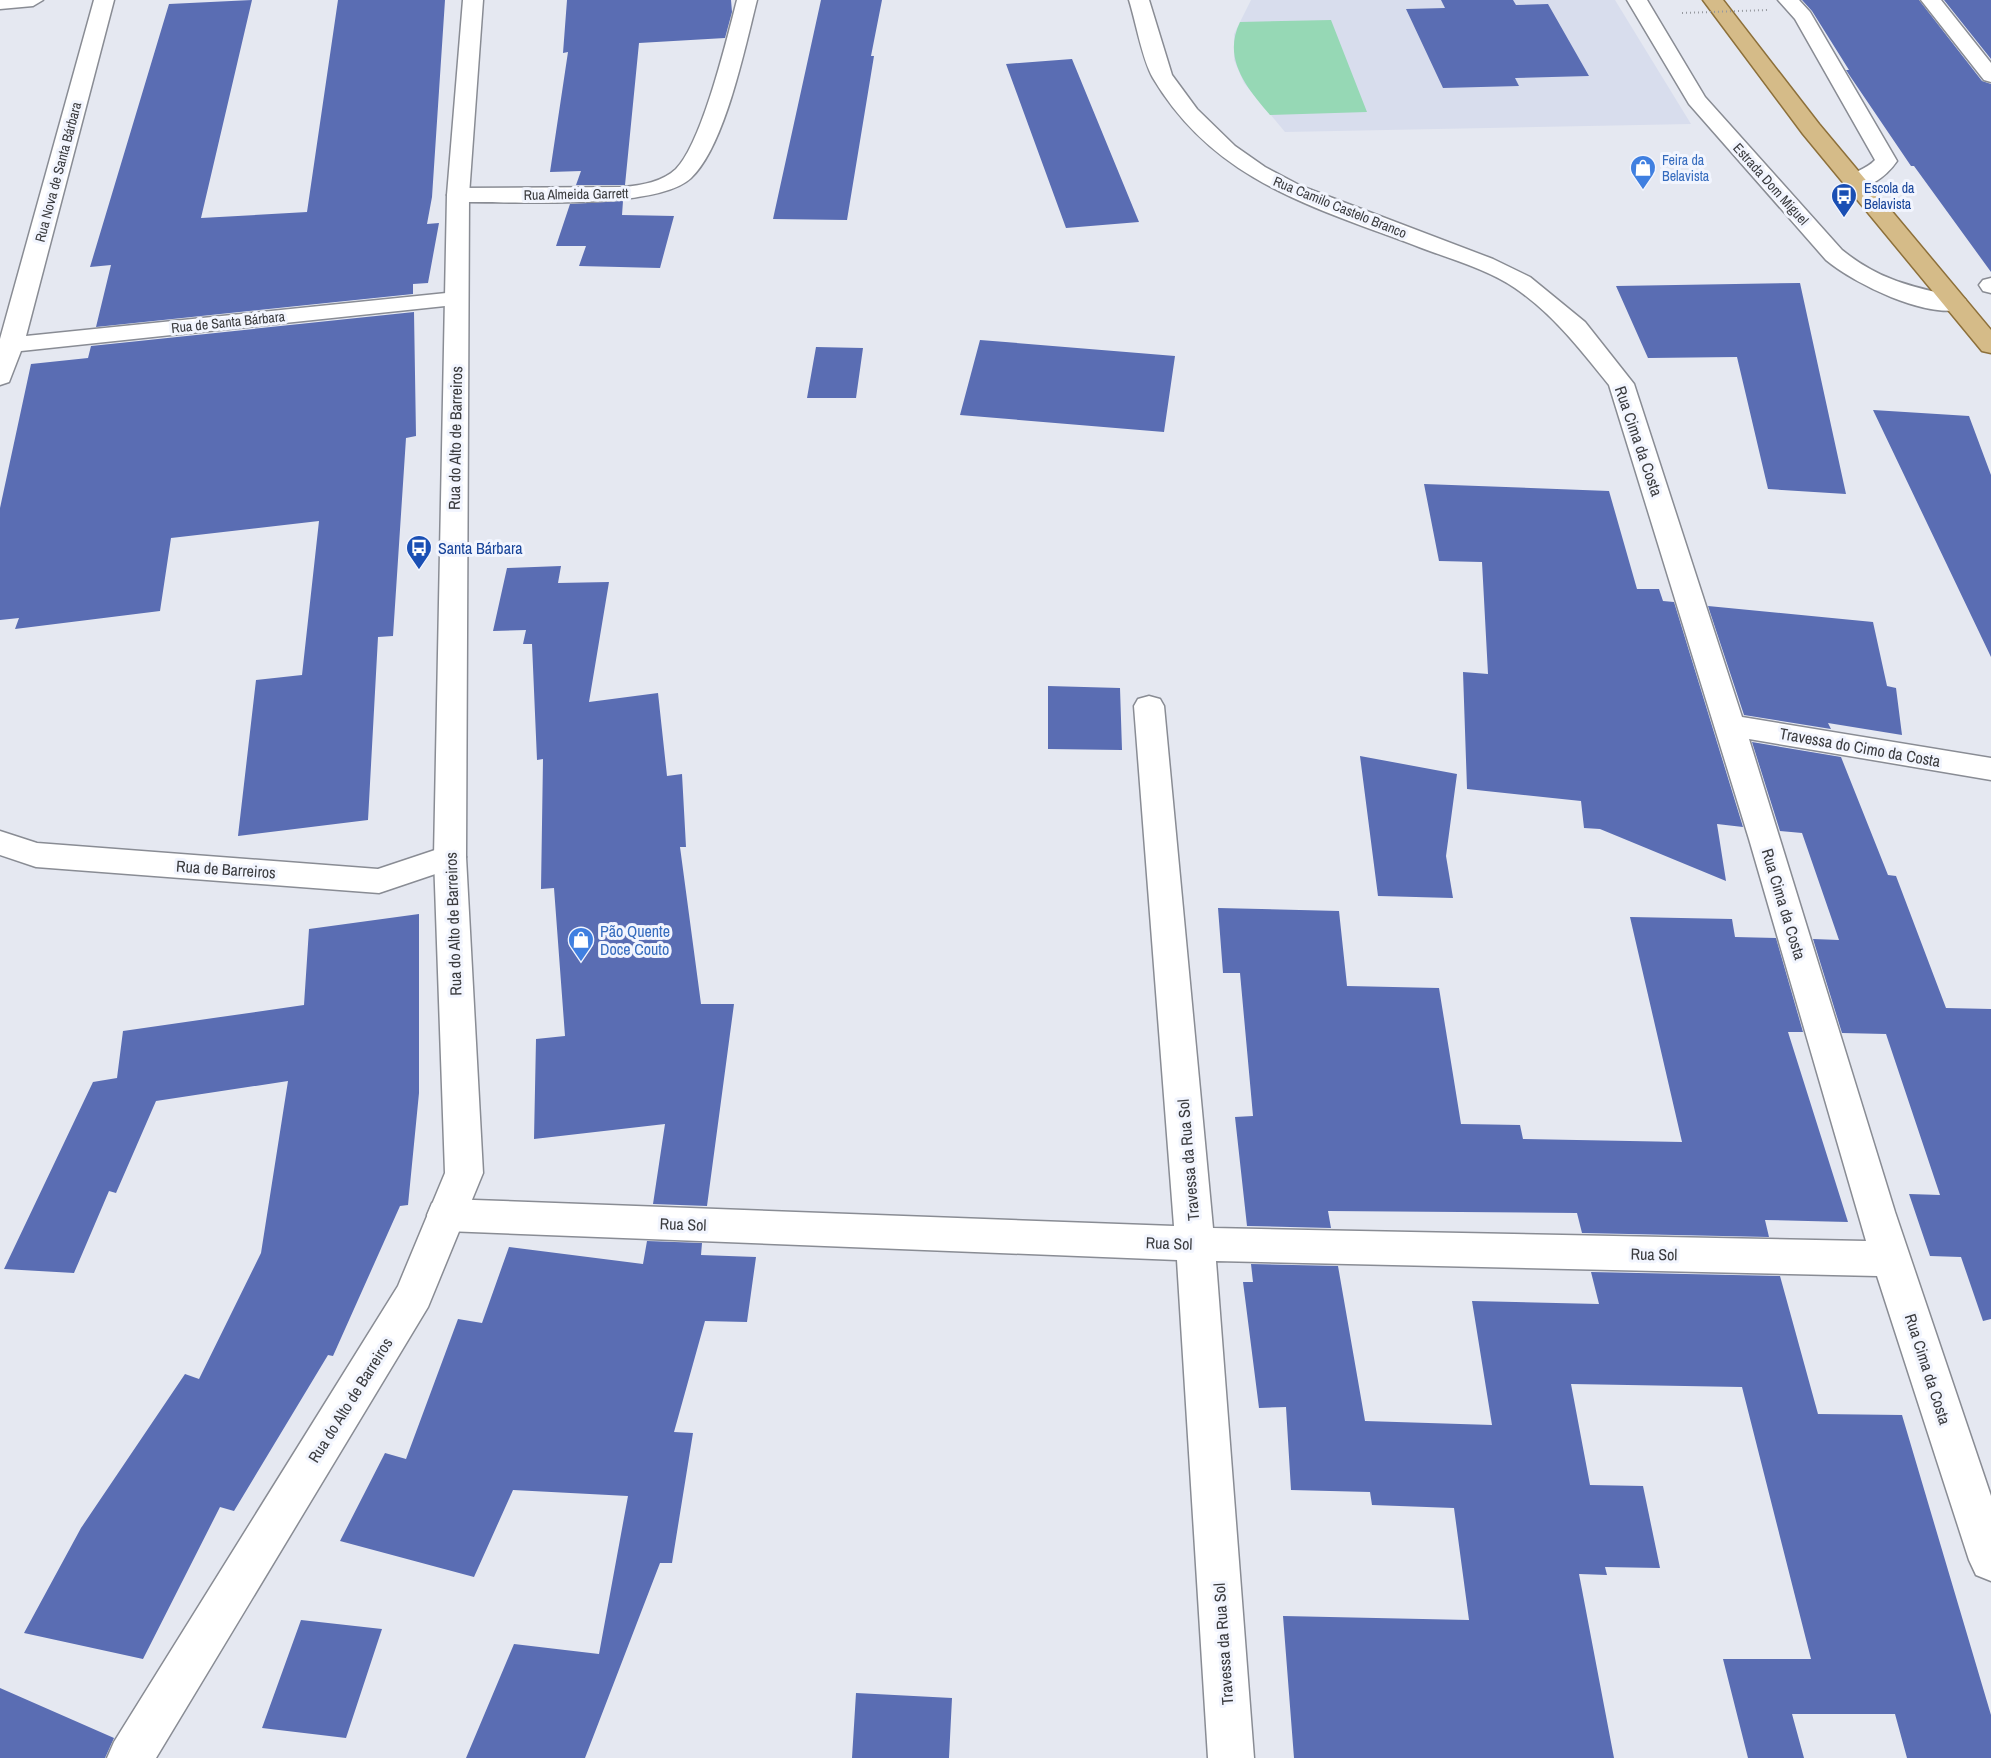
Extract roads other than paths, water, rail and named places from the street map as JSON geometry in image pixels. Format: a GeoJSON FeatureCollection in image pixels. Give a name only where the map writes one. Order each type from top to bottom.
{"type":"FeatureCollection","features":[{"type":"Feature","properties":{"kind":"main road"},"geometry":{"type":"LineString","coordinates":[[1713,0],[1854,182],[1991,346]]}},
{"type":"Feature","properties":{"kind":"street"},"geometry":{"type":"LineString","coordinates":[[0,3],[33,0]]}},
{"type":"Feature","properties":{"kind":"street","name":"Rua Nova de Santa Bárbara"},"geometry":{"type":"LineString","coordinates":[[0,377],[6,346],[104,0]]}},
{"type":"Feature","properties":{"kind":"street","name":"Rua do Alto de Barreiros"},"geometry":{"type":"LineString","coordinates":[[130,1758],[414,1295],[464,1173],[450,857],[458,195],[473,0]]}},
{"type":"Feature","properties":{"kind":"street","name":"Rua Almeida Garrett"},"geometry":{"type":"LineString","coordinates":[[458,195],[624,194],[651,190],[684,174],[702,147],[747,0]]}},
{"type":"Feature","properties":{"kind":"street","name":"Rua Camilo Castelo Branco"},"geometry":{"type":"LineString","coordinates":[[1139,0],[1162,76],[1190,113],[1227,152],[1257,172],[1293,191],[1485,264],[1522,282]]}},
{"type":"Feature","properties":{"kind":"street","name":"Estrada Dom Miguel"},"geometry":{"type":"LineString","coordinates":[[1637,0],[1696,100],[1834,255],[1848,268],[1877,285],[1916,298],[1956,304]]}},
{"type":"Feature","properties":{"kind":"street"},"geometry":{"type":"LineString","coordinates":[[1788,0],[1803,16],[1886,161],[1874,174],[1854,182]]}},
{"type":"Feature","properties":{"kind":"street"},"geometry":{"type":"LineString","coordinates":[[1931,0],[1991,76]]}},
{"type":"Feature","properties":{"kind":"street","name":"Rua Cima da Costa"},"geometry":{"type":"LineString","coordinates":[[1522,282],[1576,327],[1621,384],[1638,431],[1729,725],[1891,1259],[1991,1560]]}},
{"type":"Feature","properties":{"kind":"street","name":"Rua de Santa Bárbara"},"geometry":{"type":"LineString","coordinates":[[6,346],[456,299]]}},
{"type":"Feature","properties":{"kind":"street","name":"Travessa da Rua Sol"},"geometry":{"type":"LineString","coordinates":[[1149,706],[1196,1244],[1231,1758]]}},
{"type":"Feature","properties":{"kind":"street","name":"Travessa do Cimo da Costa"},"geometry":{"type":"LineString","coordinates":[[1729,725],[1991,770]]}},
{"type":"Feature","properties":{"kind":"street","name":"Rua de Barreiros"},"geometry":{"type":"LineString","coordinates":[[0,843],[36,855],[379,881],[450,857]]}},
{"type":"Feature","properties":{"kind":"street","name":"Rua Sol"},"geometry":{"type":"LineString","coordinates":[[446,1215],[1196,1244],[1891,1259]]}},
{"type":"Feature","properties":{"kind":"place","name":"Feira da Belavista"},"geometry":{"type":"Point","coordinates":[1643,191]}},
{"type":"Feature","properties":{"kind":"place","name":"Escola da Belavista"},"geometry":{"type":"Point","coordinates":[1844,219]}},
{"type":"Feature","properties":{"kind":"place","name":"Santa Bárbara"},"geometry":{"type":"Point","coordinates":[419,571]}},
{"type":"Feature","properties":{"kind":"place","name":"Pão Quente Doce Couto"},"geometry":{"type":"Point","coordinates":[581,963]}}]}
